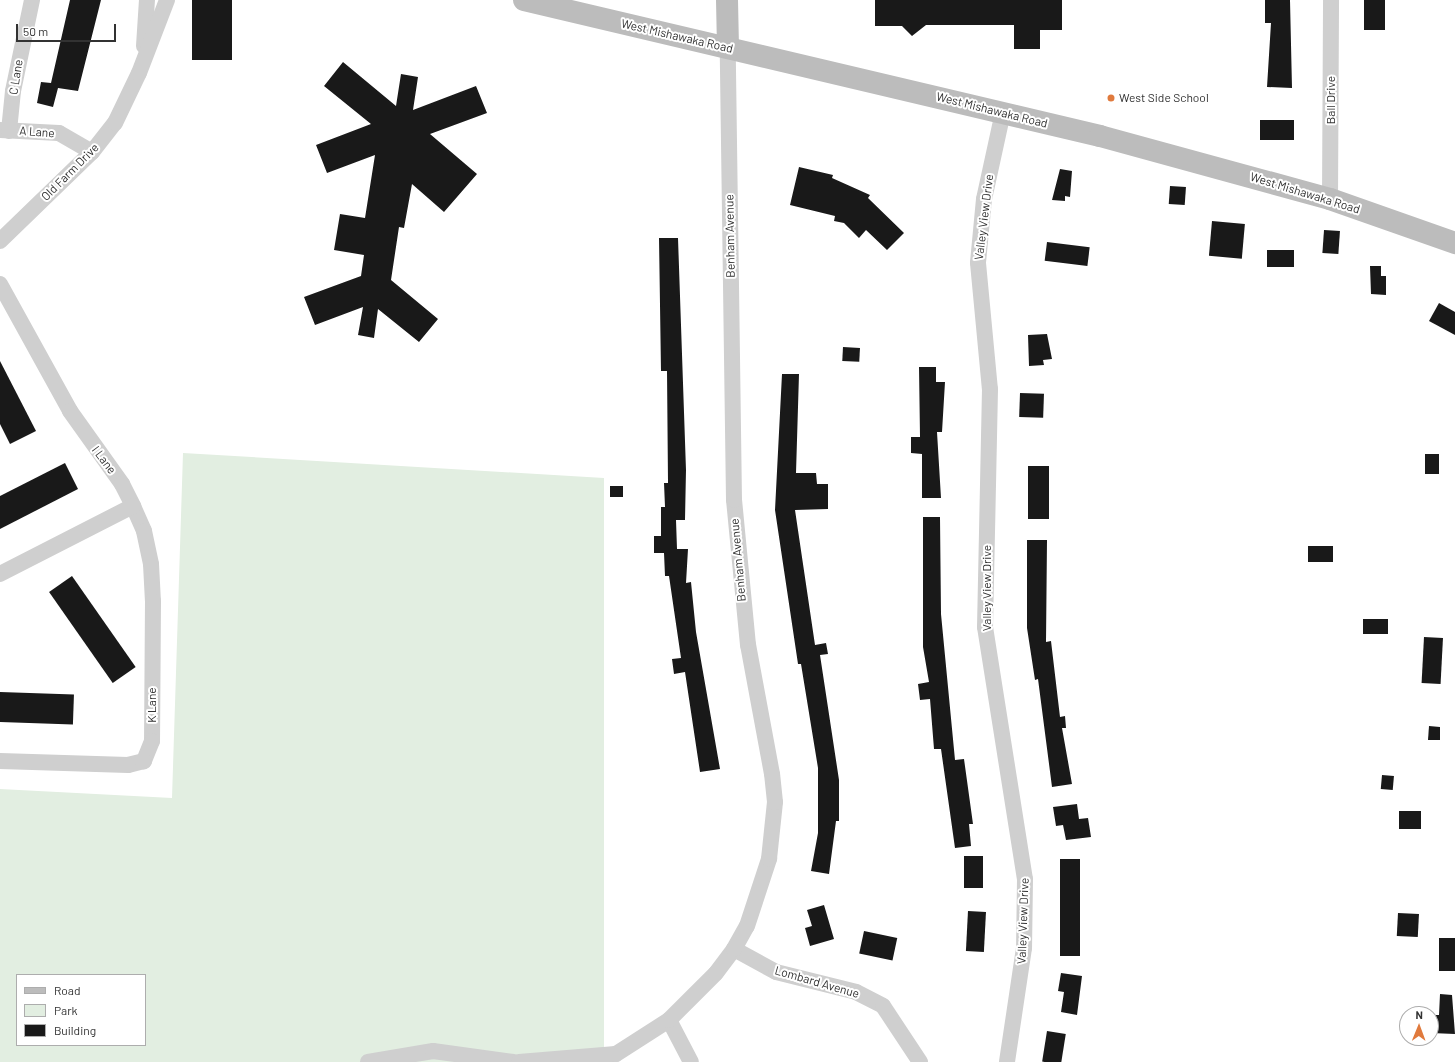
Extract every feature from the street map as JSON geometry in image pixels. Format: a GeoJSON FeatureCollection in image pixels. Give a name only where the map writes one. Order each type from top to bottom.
{"type":"FeatureCollection","features":[{"type":"Feature","properties":{"kind":"main road","name":"West Mishawaka Road"},"geometry":{"type":"LineString","coordinates":[[524,0],[1003,112],[1330,199],[1455,243]]}},
{"type":"Feature","properties":{"kind":"main road","name":"Benham Avenue"},"geometry":{"type":"LineString","coordinates":[[727,0],[728,48]]}},
{"type":"Feature","properties":{"kind":"street","name":"C Lane"},"geometry":{"type":"LineString","coordinates":[[5,130],[32,0]]}},
{"type":"Feature","properties":{"kind":"street","name":"Old Farm Drive"},"geometry":{"type":"LineString","coordinates":[[139,73],[147,0]]}},
{"type":"Feature","properties":{"kind":"street","name":"Old Farm Drive"},"geometry":{"type":"LineString","coordinates":[[0,241],[92,152],[115,123],[139,73],[167,0]]}},
{"type":"Feature","properties":{"kind":"street","name":"Ball Drive"},"geometry":{"type":"LineString","coordinates":[[1330,199],[1332,0]]}},
{"type":"Feature","properties":{"kind":"street","name":"Benham Avenue"},"geometry":{"type":"LineString","coordinates":[[519,1062],[616,1054],[669,1020],[716,973],[734,949],[762,886],[769,859],[775,802],[748,645],[736,548],[728,48]]}},
{"type":"Feature","properties":{"kind":"street","name":"Valley View Drive"},"geometry":{"type":"LineString","coordinates":[[1003,112],[984,199],[978,264],[990,389],[985,627],[1026,879],[1024,948],[1007,1062]]}},
{"type":"Feature","properties":{"kind":"street","name":"A Lane"},"geometry":{"type":"LineString","coordinates":[[5,130],[59,134],[92,152]]}},
{"type":"Feature","properties":{"kind":"street","name":"I Lane"},"geometry":{"type":"LineString","coordinates":[[0,284],[70,411],[122,484],[133,506]]}},
{"type":"Feature","properties":{"kind":"street"},"geometry":{"type":"LineString","coordinates":[[0,574],[133,506]]}},
{"type":"Feature","properties":{"kind":"street","name":"K Lane"},"geometry":{"type":"LineString","coordinates":[[0,761],[128,765],[144,761],[149,753],[152,741],[151,564],[144,531],[133,506]]}},
{"type":"Feature","properties":{"kind":"street","name":"Lombard Avenue"},"geometry":{"type":"LineString","coordinates":[[734,949],[776,972],[856,992],[883,1006],[920,1062]]}},
{"type":"Feature","properties":{"kind":"street"},"geometry":{"type":"LineString","coordinates":[[669,1020],[691,1062]]}},
{"type":"Feature","properties":{"kind":"street"},"geometry":{"type":"LineString","coordinates":[[368,1062],[433,1051],[512,1062]]}},
{"type":"Feature","properties":{"kind":"green space"},"geometry":{"type":"Polygon","coordinates":[[[183,453],[604,478],[604,1062],[0,1062],[0,789],[172,798],[183,453]]]}},
{"type":"Feature","properties":{"kind":"building"},"geometry":{"type":"Polygon","coordinates":[[[70,0],[101,0],[78,91],[58,88],[53,107],[37,103],[41,82],[51,83],[70,0]]]}},
{"type":"Feature","properties":{"kind":"building"},"geometry":{"type":"Polygon","coordinates":[[[192,0],[232,0],[232,60],[192,60],[192,0]]]}},
{"type":"Feature","properties":{"kind":"building"},"geometry":{"type":"Polygon","coordinates":[[[875,0],[1062,0],[1062,30],[1040,30],[1040,49],[1014,49],[1014,25],[926,25],[912,36],[902,26],[875,26],[875,0]]]}},
{"type":"Feature","properties":{"kind":"building"},"geometry":{"type":"Polygon","coordinates":[[[1265,0],[1290,0],[1292,88],[1267,87],[1271,23],[1265,23],[1265,0]]]}},
{"type":"Feature","properties":{"kind":"building"},"geometry":{"type":"Polygon","coordinates":[[[1364,0],[1385,0],[1385,30],[1364,30],[1364,0]]]}},
{"type":"Feature","properties":{"kind":"building"},"geometry":{"type":"Polygon","coordinates":[[[343,62],[396,106],[401,74],[418,77],[413,110],[476,86],[487,113],[430,134],[477,174],[444,212],[412,184],[404,228],[399,227],[391,280],[438,319],[419,342],[378,309],[374,338],[358,335],[363,307],[315,325],[304,297],[361,276],[364,255],[334,250],[340,214],[365,218],[375,155],[327,173],[316,145],[371,124],[324,86],[343,62]]]}},
{"type":"Feature","properties":{"kind":"building"},"geometry":{"type":"Polygon","coordinates":[[[1260,120],[1294,120],[1294,140],[1260,140],[1260,120]]]}},
{"type":"Feature","properties":{"kind":"building"},"geometry":{"type":"Polygon","coordinates":[[[799,167],[833,175],[832,178],[870,195],[868,198],[904,233],[887,250],[866,230],[859,238],[844,223],[834,221],[835,216],[790,205],[799,167]]]}},
{"type":"Feature","properties":{"kind":"building"},"geometry":{"type":"Polygon","coordinates":[[[1060,169],[1072,171],[1070,197],[1065,196],[1065,201],[1052,200],[1060,169]]]}},
{"type":"Feature","properties":{"kind":"building"},"geometry":{"type":"Polygon","coordinates":[[[1170,186],[1186,187],[1185,205],[1169,204],[1170,186]]]}},
{"type":"Feature","properties":{"kind":"building"},"geometry":{"type":"Polygon","coordinates":[[[1212,221],[1245,224],[1242,259],[1209,256],[1212,221]]]}},
{"type":"Feature","properties":{"kind":"building"},"geometry":{"type":"Polygon","coordinates":[[[1324,230],[1340,231],[1338,254],[1322,253],[1324,230]]]}},
{"type":"Feature","properties":{"kind":"building"},"geometry":{"type":"Polygon","coordinates":[[[659,238],[678,238],[686,470],[685,520],[676,520],[677,549],[688,549],[686,583],[691,582],[696,632],[720,769],[700,772],[685,672],[674,674],[672,659],[681,658],[669,576],[665,576],[664,553],[654,553],[654,536],[661,536],[661,507],[665,507],[664,483],[668,483],[667,371],[661,371],[659,238]]]}},
{"type":"Feature","properties":{"kind":"building"},"geometry":{"type":"Polygon","coordinates":[[[1047,242],[1090,247],[1087,266],[1045,261],[1047,242]]]}},
{"type":"Feature","properties":{"kind":"building"},"geometry":{"type":"Polygon","coordinates":[[[1267,250],[1294,250],[1294,267],[1267,267],[1267,250]]]}},
{"type":"Feature","properties":{"kind":"building"},"geometry":{"type":"Polygon","coordinates":[[[1370,266],[1381,266],[1381,276],[1386,276],[1386,295],[1371,294],[1370,266]]]}},
{"type":"Feature","properties":{"kind":"building"},"geometry":{"type":"Polygon","coordinates":[[[1439,303],[1455,312],[1455,335],[1429,321],[1439,303]]]}},
{"type":"Feature","properties":{"kind":"building"},"geometry":{"type":"Polygon","coordinates":[[[1047,334],[1052,359],[1043,360],[1044,365],[1029,366],[1028,335],[1047,334]]]}},
{"type":"Feature","properties":{"kind":"building"},"geometry":{"type":"Polygon","coordinates":[[[843,347],[860,348],[859,362],[842,361],[843,347]]]}},
{"type":"Feature","properties":{"kind":"building"},"geometry":{"type":"Polygon","coordinates":[[[0,361],[36,431],[10,444],[0,424],[0,361]]]}},
{"type":"Feature","properties":{"kind":"building"},"geometry":{"type":"Polygon","coordinates":[[[919,367],[936,367],[936,382],[945,382],[942,432],[937,432],[941,498],[922,498],[922,454],[911,453],[911,437],[920,437],[919,367]]]}},
{"type":"Feature","properties":{"kind":"building"},"geometry":{"type":"Polygon","coordinates":[[[782,374],[799,374],[796,473],[816,473],[817,484],[828,484],[828,509],[795,510],[815,645],[826,643],[828,654],[820,655],[839,780],[839,821],[836,821],[829,874],[811,871],[818,833],[818,768],[801,664],[798,664],[775,510],[782,374]]]}},
{"type":"Feature","properties":{"kind":"building"},"geometry":{"type":"Polygon","coordinates":[[[1020,393],[1044,394],[1043,418],[1019,417],[1020,393]]]}},
{"type":"Feature","properties":{"kind":"building"},"geometry":{"type":"Polygon","coordinates":[[[1425,454],[1439,454],[1439,474],[1425,474],[1425,454]]]}},
{"type":"Feature","properties":{"kind":"building"},"geometry":{"type":"Polygon","coordinates":[[[65,463],[78,489],[0,529],[0,496],[65,463]]]}},
{"type":"Feature","properties":{"kind":"building"},"geometry":{"type":"Polygon","coordinates":[[[1028,466],[1049,466],[1049,519],[1028,519],[1028,466]]]}},
{"type":"Feature","properties":{"kind":"building"},"geometry":{"type":"Polygon","coordinates":[[[610,486],[623,486],[623,497],[610,497],[610,486]]]}},
{"type":"Feature","properties":{"kind":"building"},"geometry":{"type":"Polygon","coordinates":[[[923,517],[940,517],[941,614],[955,760],[964,759],[973,824],[969,824],[971,846],[955,848],[941,749],[934,749],[930,699],[920,700],[918,684],[929,682],[923,647],[923,517]]]}},
{"type":"Feature","properties":{"kind":"building"},"geometry":{"type":"Polygon","coordinates":[[[1027,540],[1047,540],[1046,642],[1051,641],[1060,717],[1065,716],[1066,728],[1062,728],[1072,784],[1052,787],[1038,679],[1035,680],[1027,628],[1027,540]]]}},
{"type":"Feature","properties":{"kind":"building"},"geometry":{"type":"Polygon","coordinates":[[[1308,546],[1333,546],[1333,562],[1308,562],[1308,546]]]}},
{"type":"Feature","properties":{"kind":"building"},"geometry":{"type":"Polygon","coordinates":[[[72,576],[136,667],[113,683],[49,592],[72,576]]]}},
{"type":"Feature","properties":{"kind":"building"},"geometry":{"type":"Polygon","coordinates":[[[1363,619],[1388,619],[1388,634],[1363,634],[1363,619]]]}},
{"type":"Feature","properties":{"kind":"building"},"geometry":{"type":"Polygon","coordinates":[[[1424,637],[1443,638],[1441,684],[1422,683],[1424,637]]]}},
{"type":"Feature","properties":{"kind":"building"},"geometry":{"type":"Polygon","coordinates":[[[0,692],[74,695],[73,725],[0,722],[0,692]]]}},
{"type":"Feature","properties":{"kind":"building"},"geometry":{"type":"Polygon","coordinates":[[[1429,726],[1440,727],[1440,740],[1428,740],[1429,726]]]}},
{"type":"Feature","properties":{"kind":"building"},"geometry":{"type":"Polygon","coordinates":[[[1382,775],[1394,776],[1393,790],[1381,789],[1382,775]]]}},
{"type":"Feature","properties":{"kind":"building"},"geometry":{"type":"Polygon","coordinates":[[[1077,804],[1079,819],[1088,818],[1091,837],[1066,840],[1063,825],[1056,826],[1053,807],[1077,804]]]}},
{"type":"Feature","properties":{"kind":"building"},"geometry":{"type":"Polygon","coordinates":[[[1399,811],[1421,811],[1421,829],[1399,829],[1399,811]]]}},
{"type":"Feature","properties":{"kind":"building"},"geometry":{"type":"Polygon","coordinates":[[[964,856],[983,856],[983,888],[964,888],[964,856]]]}},
{"type":"Feature","properties":{"kind":"building"},"geometry":{"type":"Polygon","coordinates":[[[1060,859],[1080,859],[1080,956],[1060,956],[1060,859]]]}},
{"type":"Feature","properties":{"kind":"building"},"geometry":{"type":"Polygon","coordinates":[[[824,905],[834,939],[810,946],[805,928],[812,926],[807,910],[824,905]]]}},
{"type":"Feature","properties":{"kind":"building"},"geometry":{"type":"Polygon","coordinates":[[[968,911],[986,912],[984,952],[966,951],[968,911]]]}},
{"type":"Feature","properties":{"kind":"building"},"geometry":{"type":"Polygon","coordinates":[[[1398,913],[1419,914],[1418,937],[1397,936],[1398,913]]]}},
{"type":"Feature","properties":{"kind":"building"},"geometry":{"type":"Polygon","coordinates":[[[864,931],[897,938],[892,961],[859,953],[864,931]]]}},
{"type":"Feature","properties":{"kind":"building"},"geometry":{"type":"Polygon","coordinates":[[[1439,938],[1455,938],[1455,971],[1439,971],[1439,938]]]}},
{"type":"Feature","properties":{"kind":"building"},"geometry":{"type":"Polygon","coordinates":[[[1061,973],[1082,976],[1077,1015],[1061,1012],[1064,992],[1058,991],[1061,973]]]}},
{"type":"Feature","properties":{"kind":"building"},"geometry":{"type":"Polygon","coordinates":[[[1440,994],[1452,995],[1455,1034],[1439,1033],[1440,994]]]}},
{"type":"Feature","properties":{"kind":"building"},"geometry":{"type":"Polygon","coordinates":[[[1047,1031],[1066,1034],[1061,1062],[1042,1062],[1047,1031]]]}},
{"type":"Feature","properties":{"kind":"place","name":"West Side School"},"geometry":{"type":"Point","coordinates":[1111,98]}}]}
